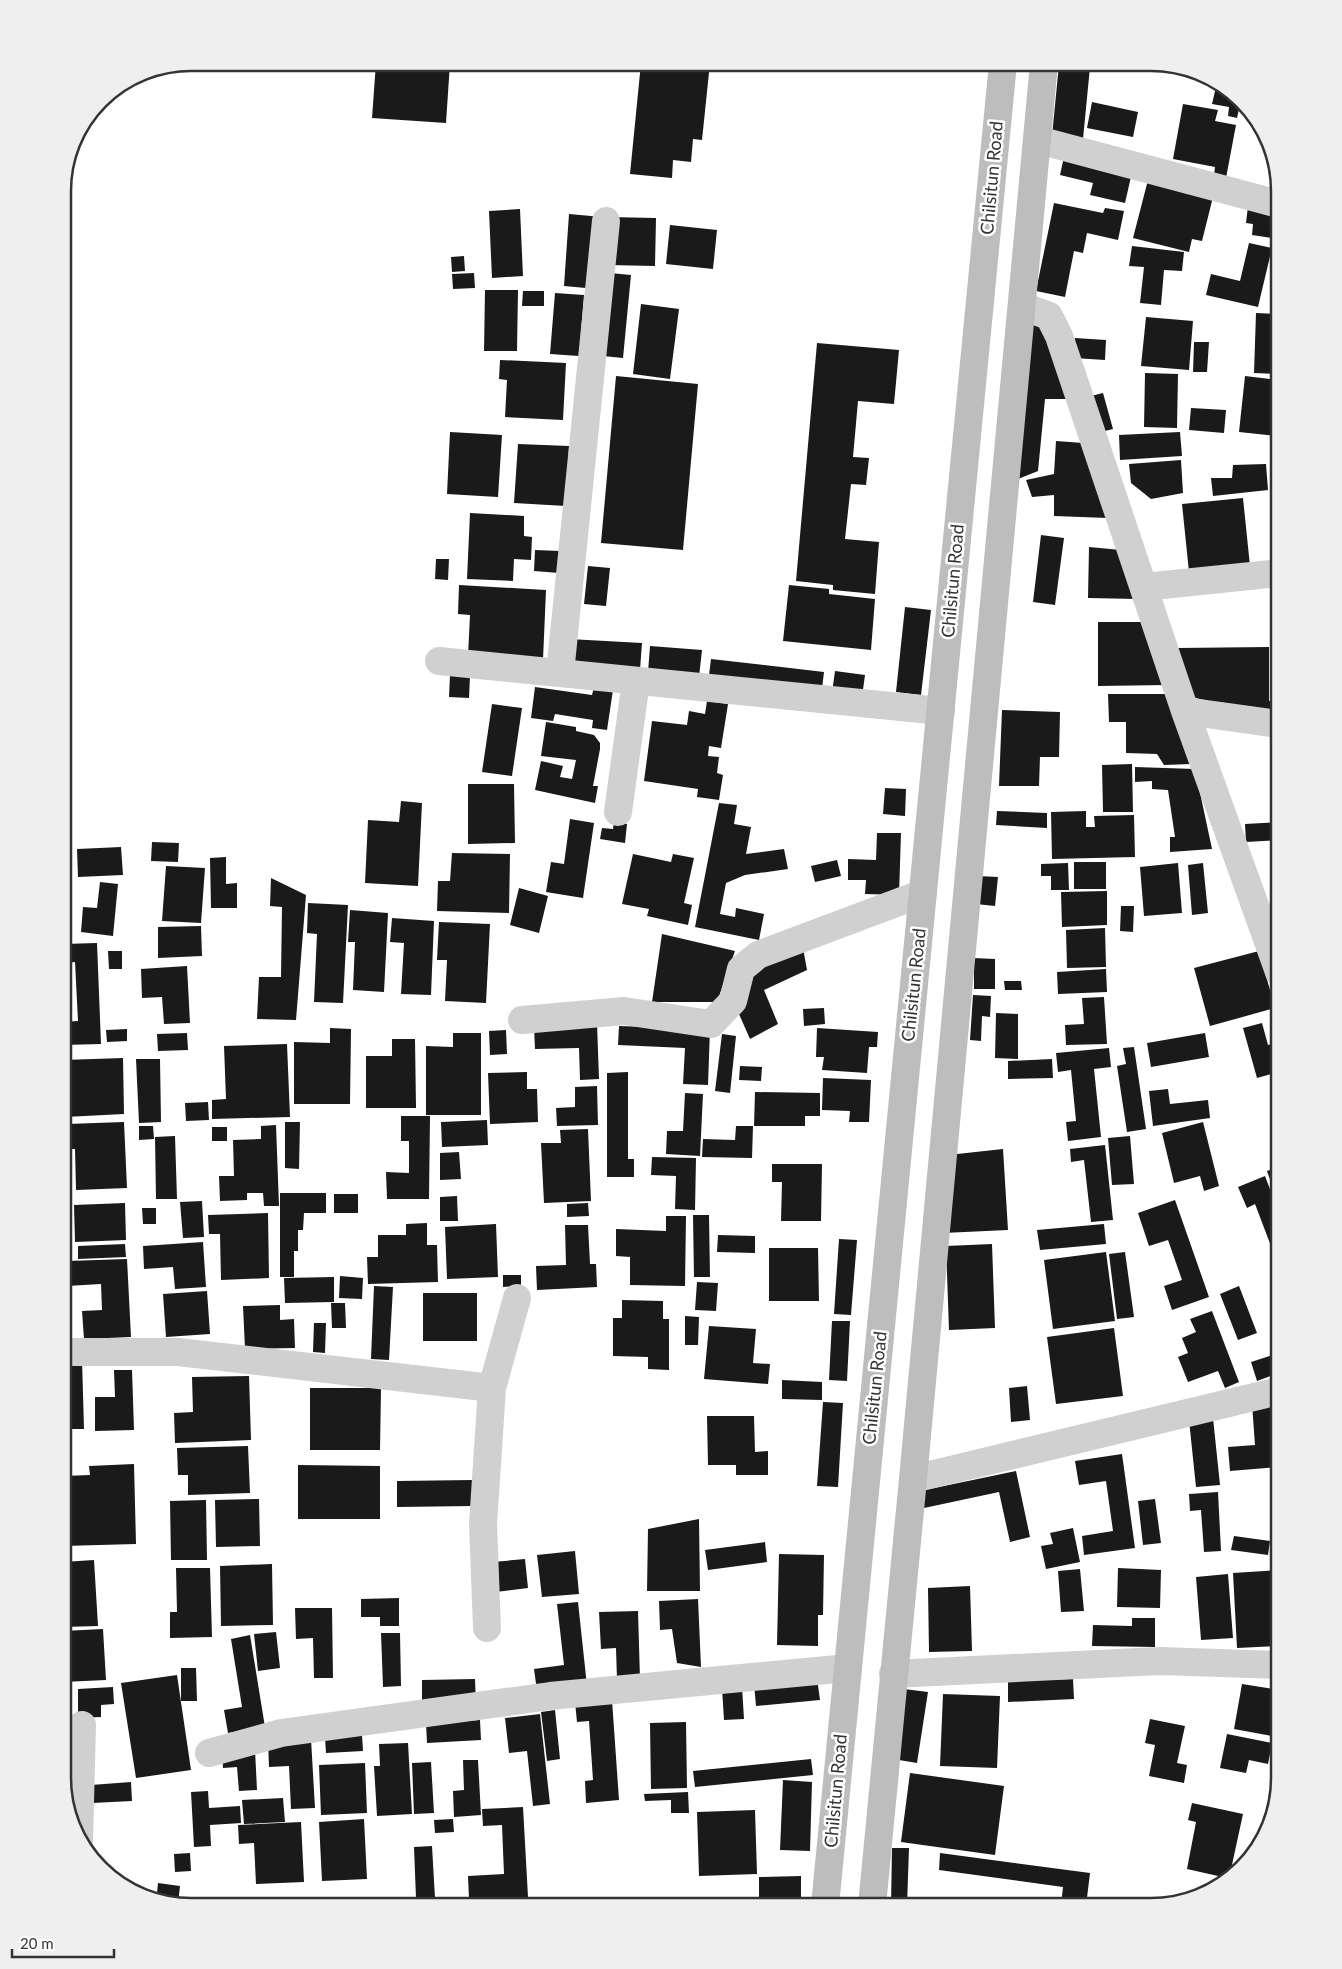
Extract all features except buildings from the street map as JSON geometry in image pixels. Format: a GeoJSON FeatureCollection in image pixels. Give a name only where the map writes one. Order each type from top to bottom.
{"type":"FeatureCollection","features":[{"type":"Feature","properties":{"kind":"main road","name":"Chilsitun Road"},"geometry":{"type":"LineString","coordinates":[[826,1898],[1002,72]]}},
{"type":"Feature","properties":{"kind":"main road"},"geometry":{"type":"LineString","coordinates":[[873,1898],[914,1479],[1043,72]]}},
{"type":"Feature","properties":{"kind":"street"},"geometry":{"type":"LineString","coordinates":[[1038,140],[1271,202]]}},
{"type":"Feature","properties":{"kind":"street"},"geometry":{"type":"LineString","coordinates":[[560,673],[606,221]]}},
{"type":"Feature","properties":{"kind":"street"},"geometry":{"type":"LineString","coordinates":[[1022,306],[1049,316],[1060,336],[1185,711],[1271,947]]}},
{"type":"Feature","properties":{"kind":"street"},"geometry":{"type":"LineString","coordinates":[[1144,587],[1271,574]]}},
{"type":"Feature","properties":{"kind":"street"},"geometry":{"type":"LineString","coordinates":[[439,661],[940,711]]}},
{"type":"Feature","properties":{"kind":"street"},"geometry":{"type":"LineString","coordinates":[[618,812],[636,681]]}},
{"type":"Feature","properties":{"kind":"street"},"geometry":{"type":"LineString","coordinates":[[1185,711],[1271,723]]}},
{"type":"Feature","properties":{"kind":"street"},"geometry":{"type":"LineString","coordinates":[[522,1020],[624,1011],[711,1024],[733,1001],[741,969],[758,955],[923,893]]}},
{"type":"Feature","properties":{"kind":"street"},"geometry":{"type":"LineString","coordinates":[[487,1628],[484,1524],[492,1388],[517,1298]]}},
{"type":"Feature","properties":{"kind":"street"},"geometry":{"type":"LineString","coordinates":[[71,1352],[178,1352],[492,1388]]}},
{"type":"Feature","properties":{"kind":"street"},"geometry":{"type":"LineString","coordinates":[[914,1479],[1271,1393]]}},
{"type":"Feature","properties":{"kind":"street"},"geometry":{"type":"LineString","coordinates":[[894,1674],[1159,1662],[1271,1665]]}},
{"type":"Feature","properties":{"kind":"street"},"geometry":{"type":"LineString","coordinates":[[209,1753],[280,1732],[550,1696],[848,1668]]}},
{"type":"Feature","properties":{"kind":"street"},"geometry":{"type":"LineString","coordinates":[[79,1822],[82,1724]]}}]}
